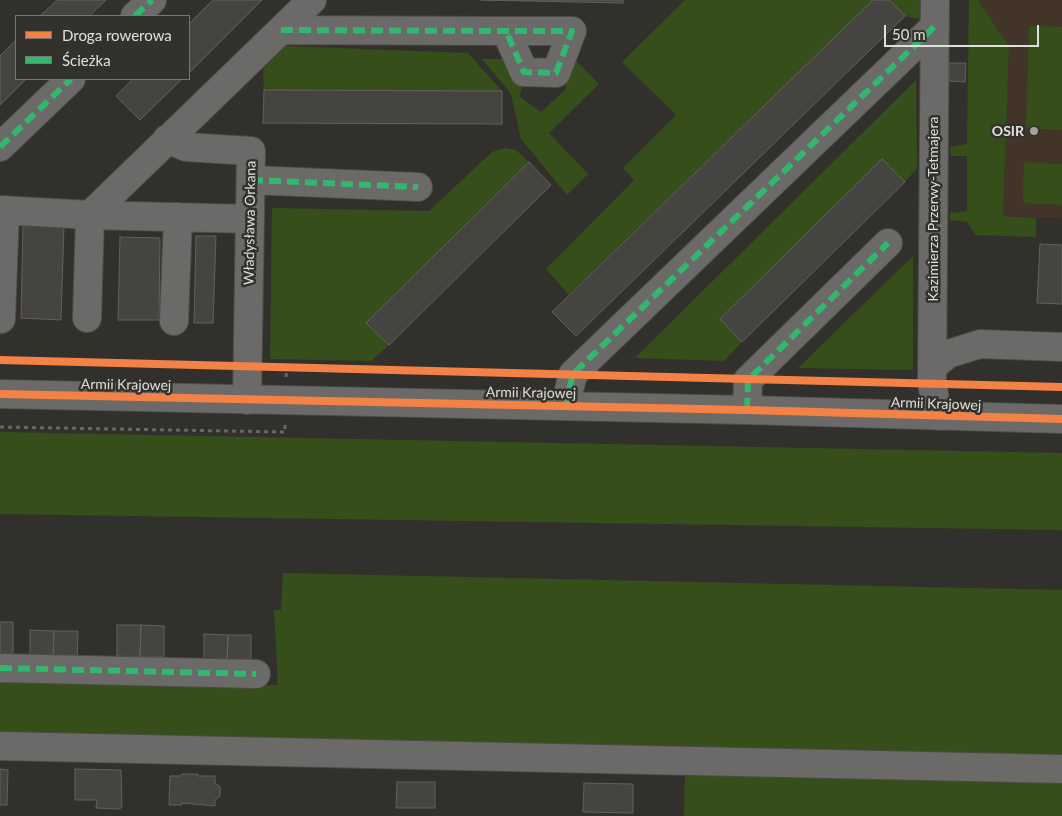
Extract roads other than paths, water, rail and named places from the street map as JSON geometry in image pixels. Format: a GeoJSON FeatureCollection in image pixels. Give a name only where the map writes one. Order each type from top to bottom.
{"type":"FeatureCollection","features":[{"type":"Feature","properties":{"kind":"street"},"geometry":{"type":"LineString","coordinates":[[136,15],[152,0]]}},
{"type":"Feature","properties":{"kind":"street"},"geometry":{"type":"LineString","coordinates":[[87,318],[90,215],[312,0]]}},
{"type":"Feature","properties":{"kind":"street","name":"Kazimierza Przerwy-Tetmajera"},"geometry":{"type":"LineString","coordinates":[[935,0],[932,383],[938,416]]}},
{"type":"Feature","properties":{"kind":"street"},"geometry":{"type":"LineString","coordinates":[[565,406],[573,374],[934,27]]}},
{"type":"Feature","properties":{"kind":"street"},"geometry":{"type":"LineString","coordinates":[[281,30],[506,31]]}},
{"type":"Feature","properties":{"kind":"street"},"geometry":{"type":"LineString","coordinates":[[0,147],[70,80]]}},
{"type":"Feature","properties":{"kind":"street","name":"Władysława Orkana"},"geometry":{"type":"LineString","coordinates":[[167,139],[186,147],[251,151],[247,400]]}},
{"type":"Feature","properties":{"kind":"street"},"geometry":{"type":"LineString","coordinates":[[251,180],[418,187]]}},
{"type":"Feature","properties":{"kind":"street"},"geometry":{"type":"LineString","coordinates":[[2,319],[2,210],[90,215],[250,219]]}},
{"type":"Feature","properties":{"kind":"street"},"geometry":{"type":"LineString","coordinates":[[174,321],[178,217]]}},
{"type":"Feature","properties":{"kind":"street"},"geometry":{"type":"LineString","coordinates":[[747,410],[748,380],[888,243]]}},
{"type":"Feature","properties":{"kind":"street"},"geometry":{"type":"LineString","coordinates":[[932,367],[948,354],[980,344],[1062,347]]}},
{"type":"Feature","properties":{"kind":"street","name":"Armii Krajowej"},"geometry":{"type":"LineString","coordinates":[[0,394],[747,410],[1062,419]]}},
{"type":"Feature","properties":{"kind":"street"},"geometry":{"type":"LineString","coordinates":[[0,668],[256,674]]}},
{"type":"Feature","properties":{"kind":"street"},"geometry":{"type":"LineString","coordinates":[[0,746],[1062,769]]}},
{"type":"Feature","properties":{"kind":"place","name":"OSIR"},"geometry":{"type":"Point","coordinates":[1034,131]}}]}
